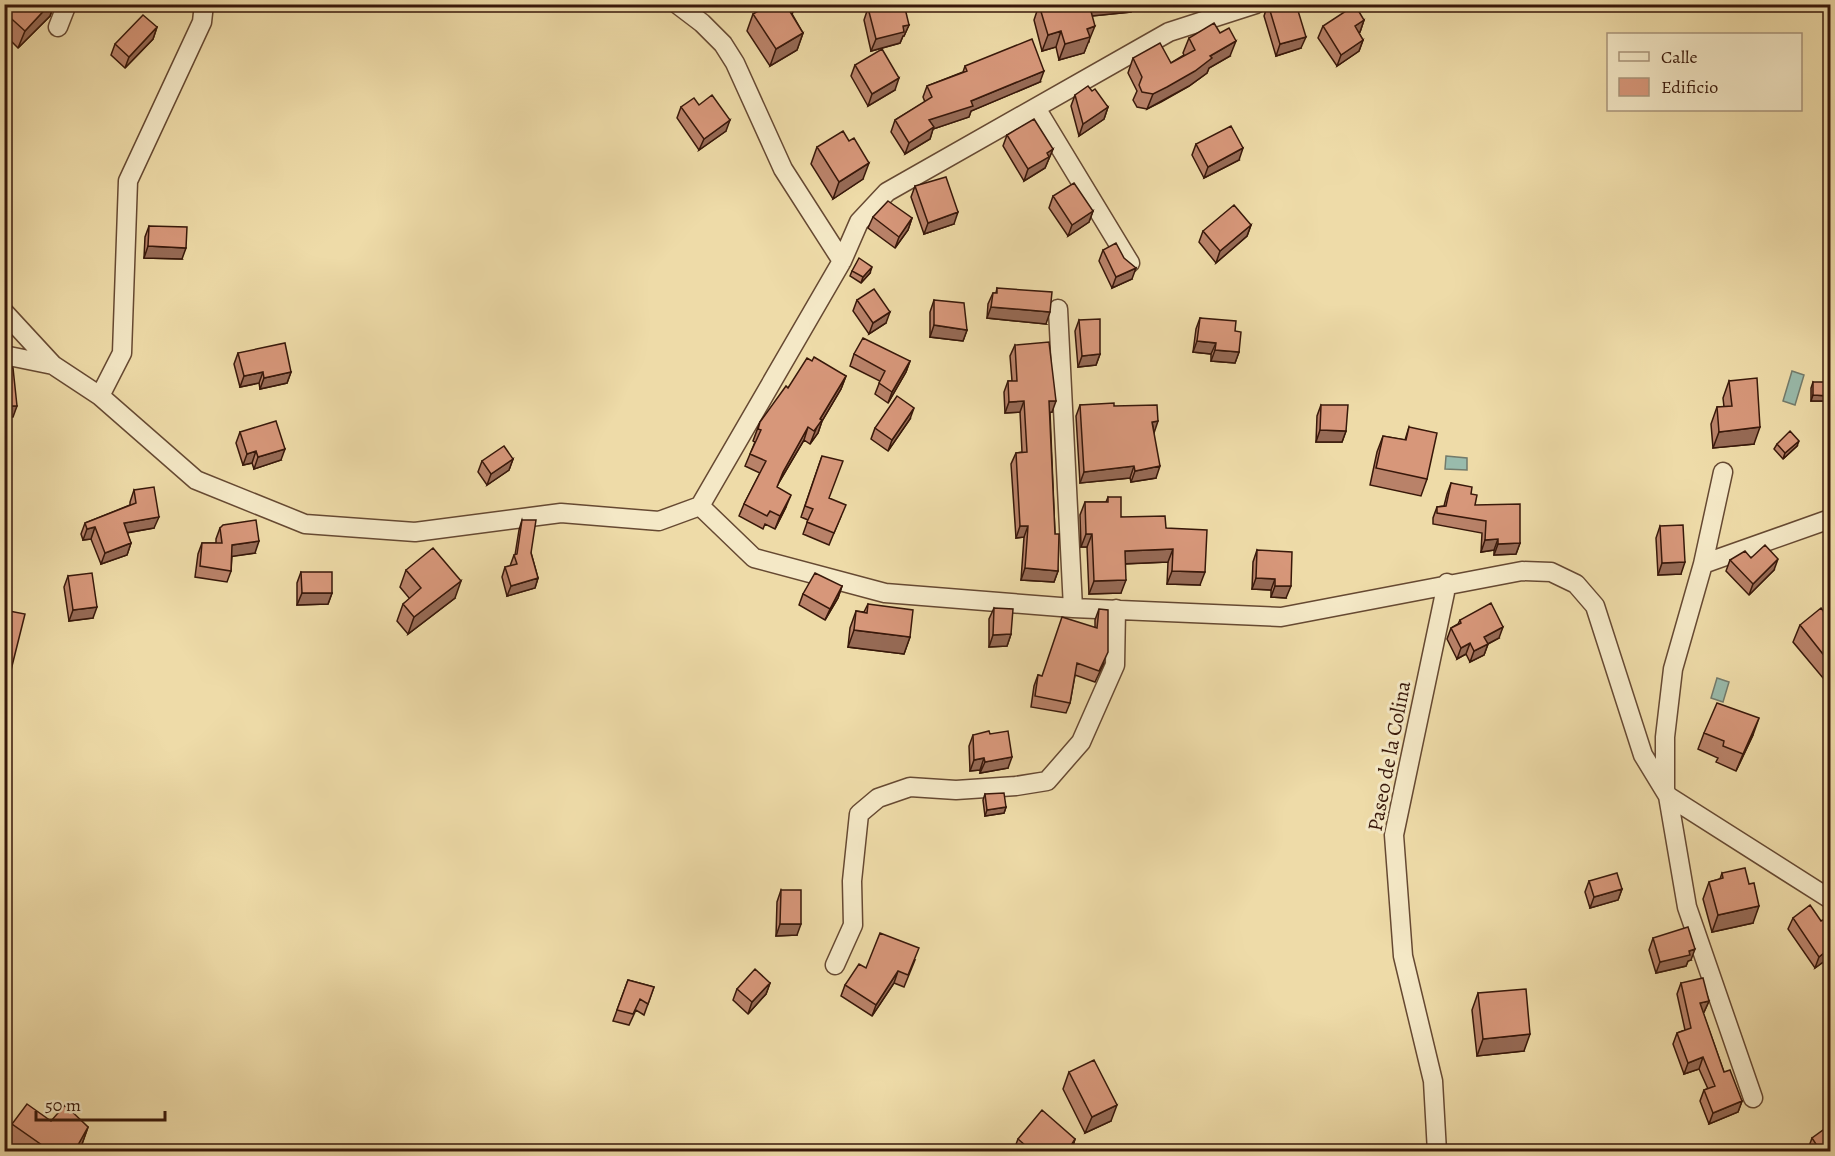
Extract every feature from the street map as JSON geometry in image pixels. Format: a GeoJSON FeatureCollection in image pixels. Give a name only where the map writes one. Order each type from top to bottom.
{"type":"FeatureCollection","features":[{"type":"Feature","properties":{"kind":"street"},"geometry":{"type":"LineString","coordinates":[[58,27],[67,4]]}},
{"type":"Feature","properties":{"kind":"street"},"geometry":{"type":"LineString","coordinates":[[100,396],[123,353],[128,181],[202,22],[204,4]]}},
{"type":"Feature","properties":{"kind":"street"},"geometry":{"type":"LineString","coordinates":[[677,4],[702,23],[723,44],[735,63],[783,170],[842,261]]}},
{"type":"Feature","properties":{"kind":"street"},"geometry":{"type":"LineString","coordinates":[[4,312],[53,365],[100,396],[196,480],[305,524],[415,532],[561,513],[659,521],[700,506],[842,261],[859,222],[887,192],[1169,32],[1256,4]]}},
{"type":"Feature","properties":{"kind":"street"},"geometry":{"type":"LineString","coordinates":[[1036,108],[1131,263]]}},
{"type":"Feature","properties":{"kind":"street"},"geometry":{"type":"LineString","coordinates":[[1058,309],[1073,608]]}},
{"type":"Feature","properties":{"kind":"street"},"geometry":{"type":"LineString","coordinates":[[4,355],[53,365]]}},
{"type":"Feature","properties":{"kind":"street"},"geometry":{"type":"LineString","coordinates":[[1723,472],[1703,564],[1672,669],[1665,737],[1666,794],[1687,907],[1753,1098]]}},
{"type":"Feature","properties":{"kind":"street"},"geometry":{"type":"LineString","coordinates":[[700,506],[754,558],[885,593],[1073,608],[1281,617],[1447,583],[1522,571],[1551,572],[1576,584],[1595,606],[1643,755],[1666,794],[1830,900]]}},
{"type":"Feature","properties":{"kind":"street"},"geometry":{"type":"LineString","coordinates":[[1703,564],[1830,519]]}},
{"type":"Feature","properties":{"kind":"street","name":"Paseo de la Colina"},"geometry":{"type":"LineString","coordinates":[[1437,1152],[1433,1081],[1403,956],[1394,835],[1447,583]]}},
{"type":"Feature","properties":{"kind":"street"},"geometry":{"type":"LineString","coordinates":[[835,965],[853,925],[852,881],[859,814],[878,798],[910,787],[956,790],[1016,786],[1047,781],[1081,742],[1115,665],[1116,609]]}},
{"type":"Feature","properties":{"kind":"shaded area"},"geometry":{"type":"Polygon","coordinates":[[[1792,371],[1804,375],[1795,405],[1783,401],[1792,371]]]}},
{"type":"Feature","properties":{"kind":"shaded area"},"geometry":{"type":"Polygon","coordinates":[[[1446,456],[1467,458],[1467,470],[1445,469],[1446,456]]]}},
{"type":"Feature","properties":{"kind":"shaded area"},"geometry":{"type":"Polygon","coordinates":[[[1717,678],[1729,682],[1723,702],[1711,698],[1717,678]]]}},
{"type":"Feature","properties":{"kind":"building"},"geometry":{"type":"Polygon","coordinates":[[[6,4],[50,4],[25,31],[4,12],[6,4]]]}},
{"type":"Feature","properties":{"kind":"building"},"geometry":{"type":"Polygon","coordinates":[[[770,4],[794,4],[795,6],[789,10],[803,33],[776,49],[753,14],[770,4]]]}},
{"type":"Feature","properties":{"kind":"building"},"geometry":{"type":"Polygon","coordinates":[[[883,4],[904,4],[909,25],[903,26],[904,32],[876,39],[868,8],[883,4]]]}},
{"type":"Feature","properties":{"kind":"building"},"geometry":{"type":"Polygon","coordinates":[[[1089,4],[1095,26],[1087,29],[1090,37],[1065,44],[1061,31],[1048,35],[1039,5],[1089,4]]]}},
{"type":"Feature","properties":{"kind":"building"},"geometry":{"type":"Polygon","coordinates":[[[1268,4],[1296,4],[1306,37],[1280,44],[1268,4]]]}},
{"type":"Feature","properties":{"kind":"building"},"geometry":{"type":"Polygon","coordinates":[[[1355,5],[1364,20],[1355,26],[1363,40],[1341,55],[1323,26],[1355,5]]]}},
{"type":"Feature","properties":{"kind":"building"},"geometry":{"type":"Polygon","coordinates":[[[143,15],[157,27],[129,57],[115,44],[143,15]]]}},
{"type":"Feature","properties":{"kind":"building"},"geometry":{"type":"Polygon","coordinates":[[[1214,23],[1220,33],[1229,28],[1236,41],[1210,56],[1212,58],[1195,71],[1167,87],[1153,94],[1142,92],[1139,85],[1142,77],[1133,58],[1160,43],[1171,63],[1195,50],[1189,38],[1214,23]]]}},
{"type":"Feature","properties":{"kind":"building"},"geometry":{"type":"Polygon","coordinates":[[[1032,39],[1044,71],[971,101],[973,106],[929,120],[934,127],[909,143],[895,120],[932,97],[927,86],[967,71],[965,66],[1032,39]]]}},
{"type":"Feature","properties":{"kind":"building"},"geometry":{"type":"Polygon","coordinates":[[[882,49],[899,78],[872,94],[855,65],[882,49]]]}},
{"type":"Feature","properties":{"kind":"building"},"geometry":{"type":"Polygon","coordinates":[[[1088,86],[1092,91],[1095,89],[1108,107],[1083,124],[1075,95],[1088,86]]]}},
{"type":"Feature","properties":{"kind":"building"},"geometry":{"type":"Polygon","coordinates":[[[712,95],[730,120],[704,139],[681,107],[694,98],[699,105],[712,95]]]}},
{"type":"Feature","properties":{"kind":"building"},"geometry":{"type":"Polygon","coordinates":[[[1034,119],[1053,149],[1047,153],[1049,157],[1028,169],[1007,135],[1034,119]]]}},
{"type":"Feature","properties":{"kind":"building"},"geometry":{"type":"Polygon","coordinates":[[[1231,126],[1243,148],[1208,167],[1196,144],[1231,126]]]}},
{"type":"Feature","properties":{"kind":"building"},"geometry":{"type":"Polygon","coordinates":[[[843,131],[849,141],[854,138],[869,163],[839,182],[817,147],[843,131]]]}},
{"type":"Feature","properties":{"kind":"building"},"geometry":{"type":"Polygon","coordinates":[[[946,177],[958,212],[928,223],[915,186],[946,177]]]}},
{"type":"Feature","properties":{"kind":"building"},"geometry":{"type":"Polygon","coordinates":[[[1074,183],[1093,211],[1072,225],[1053,196],[1074,183]]]}},
{"type":"Feature","properties":{"kind":"building"},"geometry":{"type":"Polygon","coordinates":[[[888,201],[912,218],[899,237],[873,217],[888,201]]]}},
{"type":"Feature","properties":{"kind":"building"},"geometry":{"type":"Polygon","coordinates":[[[1234,205],[1251,225],[1220,251],[1203,231],[1234,205]]]}},
{"type":"Feature","properties":{"kind":"building"},"geometry":{"type":"Polygon","coordinates":[[[149,226],[187,227],[186,248],[148,246],[149,226]]]}},
{"type":"Feature","properties":{"kind":"building"},"geometry":{"type":"Polygon","coordinates":[[[1116,243],[1124,258],[1136,268],[1116,277],[1103,250],[1116,243]]]}},
{"type":"Feature","properties":{"kind":"building"},"geometry":{"type":"Polygon","coordinates":[[[859,258],[872,267],[863,277],[852,271],[859,258]]]}},
{"type":"Feature","properties":{"kind":"building"},"geometry":{"type":"Polygon","coordinates":[[[997,288],[1052,292],[1050,312],[991,307],[993,293],[997,293],[997,288]]]}},
{"type":"Feature","properties":{"kind":"building"},"geometry":{"type":"Polygon","coordinates":[[[874,289],[890,312],[873,323],[857,300],[874,289]]]}},
{"type":"Feature","properties":{"kind":"building"},"geometry":{"type":"Polygon","coordinates":[[[934,300],[964,303],[967,330],[934,325],[934,300]]]}},
{"type":"Feature","properties":{"kind":"building"},"geometry":{"type":"Polygon","coordinates":[[[1200,318],[1236,321],[1235,331],[1241,332],[1239,352],[1215,350],[1216,343],[1197,341],[1200,318]]]}},
{"type":"Feature","properties":{"kind":"building"},"geometry":{"type":"Polygon","coordinates":[[[1100,319],[1100,354],[1082,356],[1079,320],[1100,319]]]}},
{"type":"Feature","properties":{"kind":"building"},"geometry":{"type":"Polygon","coordinates":[[[863,338],[910,361],[892,392],[879,383],[885,371],[854,354],[863,338]]]}},
{"type":"Feature","properties":{"kind":"building"},"geometry":{"type":"Polygon","coordinates":[[[1049,342],[1056,401],[1049,401],[1055,534],[1059,534],[1058,571],[1025,568],[1028,526],[1020,526],[1016,453],[1027,452],[1024,401],[1009,402],[1008,381],[1017,381],[1015,345],[1049,342]]]}},
{"type":"Feature","properties":{"kind":"building"},"geometry":{"type":"Polygon","coordinates":[[[285,343],[291,372],[264,378],[263,372],[244,376],[238,353],[285,343]]]}},
{"type":"Feature","properties":{"kind":"building"},"geometry":{"type":"Polygon","coordinates":[[[814,357],[846,376],[820,419],[822,420],[814,431],[808,427],[783,472],[777,487],[791,495],[780,516],[770,511],[767,516],[744,504],[766,461],[750,454],[761,430],[758,429],[760,422],[786,386],[788,388],[807,358],[812,361],[814,357]]]}},
{"type":"Feature","properties":{"kind":"building"},"geometry":{"type":"Polygon","coordinates":[[[4,368],[13,368],[17,406],[4,406],[4,368]]]}},
{"type":"Feature","properties":{"kind":"building"},"geometry":{"type":"Polygon","coordinates":[[[1757,378],[1760,427],[1719,432],[1717,407],[1732,406],[1729,381],[1757,378]]]}},
{"type":"Feature","properties":{"kind":"building"},"geometry":{"type":"Polygon","coordinates":[[[1813,382],[1830,382],[1830,396],[1813,395],[1813,382]]]}},
{"type":"Feature","properties":{"kind":"building"},"geometry":{"type":"Polygon","coordinates":[[[897,396],[914,408],[892,440],[875,428],[897,396]]]}},
{"type":"Feature","properties":{"kind":"building"},"geometry":{"type":"Polygon","coordinates":[[[1114,403],[1114,406],[1157,405],[1158,421],[1152,422],[1160,466],[1135,471],[1134,466],[1084,472],[1080,405],[1114,403]]]}},
{"type":"Feature","properties":{"kind":"building"},"geometry":{"type":"Polygon","coordinates":[[[1321,405],[1348,405],[1346,431],[1320,430],[1321,405]]]}},
{"type":"Feature","properties":{"kind":"building"},"geometry":{"type":"Polygon","coordinates":[[[276,421],[285,449],[258,457],[256,451],[247,454],[240,432],[276,421]]]}},
{"type":"Feature","properties":{"kind":"building"},"geometry":{"type":"Polygon","coordinates":[[[1409,427],[1437,433],[1427,479],[1376,468],[1383,436],[1406,440],[1409,427]]]}},
{"type":"Feature","properties":{"kind":"building"},"geometry":{"type":"Polygon","coordinates":[[[1790,431],[1799,441],[1785,453],[1777,444],[1790,431]]]}},
{"type":"Feature","properties":{"kind":"building"},"geometry":{"type":"Polygon","coordinates":[[[504,446],[513,459],[491,474],[482,461],[504,446]]]}},
{"type":"Feature","properties":{"kind":"building"},"geometry":{"type":"Polygon","coordinates":[[[822,456],[843,461],[829,498],[846,505],[834,533],[807,522],[813,509],[805,506],[822,456]]]}},
{"type":"Feature","properties":{"kind":"building"},"geometry":{"type":"Polygon","coordinates":[[[1451,483],[1472,487],[1471,494],[1477,495],[1475,505],[1520,504],[1520,543],[1498,544],[1498,539],[1485,540],[1486,521],[1437,513],[1437,507],[1446,506],[1451,483]]]}},
{"type":"Feature","properties":{"kind":"building"},"geometry":{"type":"Polygon","coordinates":[[[154,487],[159,517],[124,523],[131,543],[105,553],[95,527],[87,529],[85,523],[136,503],[134,490],[154,487]]]}},
{"type":"Feature","properties":{"kind":"building"},"geometry":{"type":"Polygon","coordinates":[[[1108,497],[1121,497],[1121,517],[1165,516],[1166,528],[1207,530],[1205,572],[1172,571],[1173,549],[1125,551],[1126,580],[1094,581],[1092,534],[1086,534],[1085,502],[1108,502],[1108,497]]]}},
{"type":"Feature","properties":{"kind":"building"},"geometry":{"type":"Polygon","coordinates":[[[256,520],[259,541],[232,545],[231,571],[200,566],[202,543],[222,543],[220,528],[223,525],[256,520]]]}},
{"type":"Feature","properties":{"kind":"building"},"geometry":{"type":"Polygon","coordinates":[[[522,520],[536,520],[531,553],[538,578],[511,586],[505,567],[517,564],[514,555],[517,554],[522,520]]]}},
{"type":"Feature","properties":{"kind":"building"},"geometry":{"type":"Polygon","coordinates":[[[1683,525],[1685,562],[1662,563],[1660,526],[1683,525]]]}},
{"type":"Feature","properties":{"kind":"building"},"geometry":{"type":"Polygon","coordinates":[[[1765,545],[1778,559],[1753,584],[1730,560],[1745,551],[1751,558],[1765,545]]]}},
{"type":"Feature","properties":{"kind":"building"},"geometry":{"type":"Polygon","coordinates":[[[433,548],[461,581],[414,617],[403,604],[421,588],[406,570],[433,548]]]}},
{"type":"Feature","properties":{"kind":"building"},"geometry":{"type":"Polygon","coordinates":[[[1257,550],[1292,552],[1291,586],[1275,586],[1275,579],[1256,578],[1257,550]]]}},
{"type":"Feature","properties":{"kind":"building"},"geometry":{"type":"Polygon","coordinates":[[[301,572],[332,572],[332,593],[302,593],[301,572]]]}},
{"type":"Feature","properties":{"kind":"building"},"geometry":{"type":"Polygon","coordinates":[[[92,573],[97,607],[73,610],[68,576],[92,573]]]}},
{"type":"Feature","properties":{"kind":"building"},"geometry":{"type":"Polygon","coordinates":[[[815,573],[842,586],[830,609],[803,594],[815,573]]]}},
{"type":"Feature","properties":{"kind":"building"},"geometry":{"type":"Polygon","coordinates":[[[1491,603],[1503,627],[1484,637],[1488,644],[1474,651],[1470,643],[1461,648],[1451,628],[1461,623],[1460,620],[1491,603]]]}},
{"type":"Feature","properties":{"kind":"building"},"geometry":{"type":"Polygon","coordinates":[[[868,604],[913,610],[910,637],[854,630],[856,611],[867,613],[868,604]]]}},
{"type":"Feature","properties":{"kind":"building"},"geometry":{"type":"Polygon","coordinates":[[[994,608],[1013,609],[1011,634],[993,635],[994,608]]]}},
{"type":"Feature","properties":{"kind":"building"},"geometry":{"type":"Polygon","coordinates":[[[1821,608],[1830,620],[1830,663],[1800,625],[1821,608]]]}},
{"type":"Feature","properties":{"kind":"building"},"geometry":{"type":"Polygon","coordinates":[[[1099,609],[1108,610],[1108,652],[1099,671],[1077,663],[1070,703],[1035,696],[1038,675],[1042,676],[1062,617],[1097,628],[1099,609]]]}},
{"type":"Feature","properties":{"kind":"building"},"geometry":{"type":"Polygon","coordinates":[[[4,610],[25,614],[9,678],[4,677],[4,610]]]}},
{"type":"Feature","properties":{"kind":"building"},"geometry":{"type":"Polygon","coordinates":[[[1717,703],[1759,718],[1743,754],[1723,746],[1724,741],[1704,733],[1717,703]]]}},
{"type":"Feature","properties":{"kind":"building"},"geometry":{"type":"Polygon","coordinates":[[[989,731],[990,734],[1008,731],[1012,757],[985,762],[984,758],[974,760],[973,735],[989,731]]]}},
{"type":"Feature","properties":{"kind":"building"},"geometry":{"type":"Polygon","coordinates":[[[1004,793],[1006,807],[987,810],[985,794],[1004,793]]]}},
{"type":"Feature","properties":{"kind":"building"},"geometry":{"type":"Polygon","coordinates":[[[1745,868],[1749,884],[1754,883],[1759,906],[1718,915],[1709,882],[1723,878],[1722,873],[1745,868]]]}},
{"type":"Feature","properties":{"kind":"building"},"geometry":{"type":"Polygon","coordinates":[[[1617,873],[1622,889],[1594,897],[1589,881],[1617,873]]]}},
{"type":"Feature","properties":{"kind":"building"},"geometry":{"type":"Polygon","coordinates":[[[781,890],[801,890],[801,924],[780,924],[781,890]]]}},
{"type":"Feature","properties":{"kind":"building"},"geometry":{"type":"Polygon","coordinates":[[[1810,905],[1821,921],[1826,918],[1830,923],[1830,948],[1819,957],[1793,918],[1810,905]]]}},
{"type":"Feature","properties":{"kind":"building"},"geometry":{"type":"Polygon","coordinates":[[[1688,927],[1695,949],[1689,951],[1690,955],[1660,962],[1653,938],[1688,927]]]}},
{"type":"Feature","properties":{"kind":"building"},"geometry":{"type":"Polygon","coordinates":[[[880,933],[919,948],[908,975],[898,971],[876,1005],[845,985],[859,964],[866,968],[880,933]]]}},
{"type":"Feature","properties":{"kind":"building"},"geometry":{"type":"Polygon","coordinates":[[[755,969],[770,983],[752,1002],[737,989],[755,969]]]}},
{"type":"Feature","properties":{"kind":"building"},"geometry":{"type":"Polygon","coordinates":[[[1703,978],[1709,1001],[1700,1003],[1724,1072],[1730,1070],[1742,1101],[1713,1113],[1704,1090],[1715,1086],[1703,1057],[1688,1063],[1677,1033],[1691,1028],[1681,983],[1703,978]]]}},
{"type":"Feature","properties":{"kind":"building"},"geometry":{"type":"Polygon","coordinates":[[[628,980],[654,987],[648,1004],[640,999],[633,1014],[617,1010],[628,980]]]}},
{"type":"Feature","properties":{"kind":"building"},"geometry":{"type":"Polygon","coordinates":[[[1526,989],[1530,1034],[1483,1039],[1478,993],[1526,989]]]}},
{"type":"Feature","properties":{"kind":"building"},"geometry":{"type":"Polygon","coordinates":[[[1094,1060],[1117,1105],[1092,1117],[1069,1072],[1094,1060]]]}},
{"type":"Feature","properties":{"kind":"building"},"geometry":{"type":"Polygon","coordinates":[[[27,1104],[51,1121],[65,1105],[88,1127],[74,1152],[52,1152],[12,1124],[27,1104]]]}},
{"type":"Feature","properties":{"kind":"building"},"geometry":{"type":"Polygon","coordinates":[[[1042,1110],[1075,1139],[1067,1152],[1033,1152],[1018,1139],[1042,1110]]]}},
{"type":"Feature","properties":{"kind":"building"},"geometry":{"type":"Polygon","coordinates":[[[1830,1125],[1830,1152],[1821,1152],[1812,1138],[1830,1125]]]}}]}
